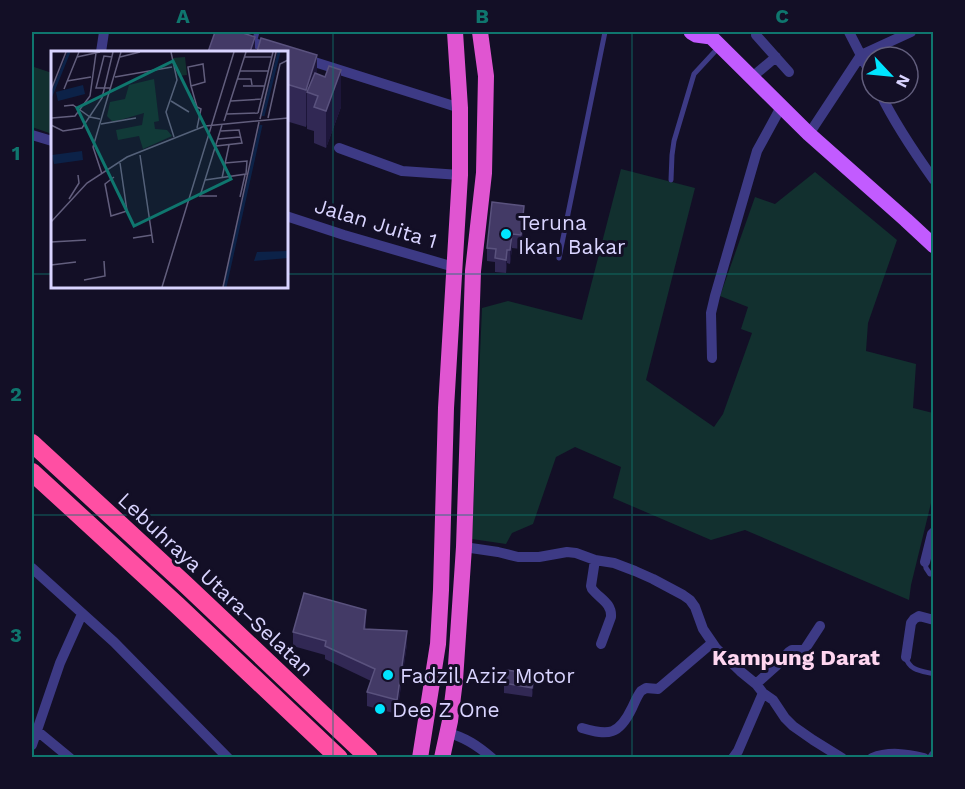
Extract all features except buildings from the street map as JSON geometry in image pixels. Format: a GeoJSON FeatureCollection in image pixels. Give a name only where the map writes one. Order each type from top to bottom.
{"type":"FeatureCollection","features":[{"type":"Feature","properties":{"kind":"highway"},"geometry":{"type":"LineString","coordinates":[[420,758],[438,645],[441,590],[446,408],[460,175],[460,108],[455,32]]}},
{"type":"Feature","properties":{"kind":"highway"},"geometry":{"type":"LineString","coordinates":[[480,32],[486,76]]}},
{"type":"Feature","properties":{"kind":"highway"},"geometry":{"type":"LineString","coordinates":[[442,758],[448,733],[455,680],[464,547],[473,271],[484,173],[486,76],[492,32]]}},
{"type":"Feature","properties":{"kind":"highway","name":"Lebuhraya Utara–Selatan"},"geometry":{"type":"LineString","coordinates":[[32,443],[369,758]]}},
{"type":"Feature","properties":{"kind":"highway","name":"Lebuhraya Utara–Selatan"},"geometry":{"type":"LineString","coordinates":[[32,472],[339,758]]}},
{"type":"Feature","properties":{"kind":"main road"},"geometry":{"type":"LineString","coordinates":[[691,32],[714,38],[809,134],[933,246]]}},
{"type":"Feature","properties":{"kind":"street"},"geometry":{"type":"LineString","coordinates":[[101,51],[104,32]]}},
{"type":"Feature","properties":{"kind":"street"},"geometry":{"type":"LineString","coordinates":[[219,32],[255,37],[281,51]]}},
{"type":"Feature","properties":{"kind":"street"},"geometry":{"type":"LineString","coordinates":[[849,32],[860,53]]}},
{"type":"Feature","properties":{"kind":"street"},"geometry":{"type":"LineString","coordinates":[[883,45],[911,32]]}},
{"type":"Feature","properties":{"kind":"street"},"geometry":{"type":"LineString","coordinates":[[756,35],[789,72]]}},
{"type":"Feature","properties":{"kind":"street"},"geometry":{"type":"LineString","coordinates":[[288,54],[460,108]]}},
{"type":"Feature","properties":{"kind":"street"},"geometry":{"type":"LineString","coordinates":[[752,77],[776,57]]}},
{"type":"Feature","properties":{"kind":"street"},"geometry":{"type":"LineString","coordinates":[[809,134],[860,57]]}},
{"type":"Feature","properties":{"kind":"street"},"geometry":{"type":"LineString","coordinates":[[886,105],[910,147],[933,180]]}},
{"type":"Feature","properties":{"kind":"street"},"geometry":{"type":"LineString","coordinates":[[712,358],[711,313],[715,296],[758,151],[781,106]]}},
{"type":"Feature","properties":{"kind":"street"},"geometry":{"type":"LineString","coordinates":[[32,135],[51,141]]}},
{"type":"Feature","properties":{"kind":"street"},"geometry":{"type":"LineString","coordinates":[[339,148],[402,171],[460,175]]}},
{"type":"Feature","properties":{"kind":"street","name":"Jalan Juita 1"},"geometry":{"type":"LineString","coordinates":[[288,217],[454,267]]}},
{"type":"Feature","properties":{"kind":"street"},"geometry":{"type":"LineString","coordinates":[[925,562],[933,532]]}},
{"type":"Feature","properties":{"kind":"street"},"geometry":{"type":"LineString","coordinates":[[464,547],[518,557],[539,557],[567,552],[635,571],[683,595],[690,600],[712,644],[772,700],[793,726],[842,758]]}},
{"type":"Feature","properties":{"kind":"street"},"geometry":{"type":"LineString","coordinates":[[595,560],[591,586],[608,604],[612,613],[600,644]]}},
{"type":"Feature","properties":{"kind":"street"},"geometry":{"type":"LineString","coordinates":[[32,568],[114,642],[228,758]]}},
{"type":"Feature","properties":{"kind":"street"},"geometry":{"type":"LineString","coordinates":[[32,745],[60,663],[82,614]]}},
{"type":"Feature","properties":{"kind":"street"},"geometry":{"type":"LineString","coordinates":[[906,657],[910,623],[919,616],[933,620]]}},
{"type":"Feature","properties":{"kind":"street"},"geometry":{"type":"LineString","coordinates":[[733,758],[738,751],[760,688],[789,652],[805,649],[820,627]]}},
{"type":"Feature","properties":{"kind":"street"},"geometry":{"type":"LineString","coordinates":[[582,728],[598,733],[613,731],[622,725],[641,691],[646,688],[658,689],[712,644]]}},
{"type":"Feature","properties":{"kind":"street"},"geometry":{"type":"LineString","coordinates":[[36,730],[69,758]]}},
{"type":"Feature","properties":{"kind":"street"},"geometry":{"type":"LineString","coordinates":[[448,733],[474,743],[492,758]]}},
{"type":"Feature","properties":{"kind":"street"},"geometry":{"type":"LineString","coordinates":[[875,756],[903,753],[924,758]]}},
{"type":"Feature","properties":{"kind":"lane"},"geometry":{"type":"LineString","coordinates":[[559,258],[605,32]]}},
{"type":"Feature","properties":{"kind":"lane"},"geometry":{"type":"LineString","coordinates":[[671,180],[674,141],[694,74],[714,38]]}},
{"type":"Feature","properties":{"kind":"lane"},"geometry":{"type":"LineString","coordinates":[[925,562],[926,568],[930,574],[933,574]]}},
{"type":"Feature","properties":{"kind":"lane"},"geometry":{"type":"LineString","coordinates":[[906,657],[910,666],[933,674]]}},
{"type":"Feature","properties":{"kind":"green space"},"geometry":{"type":"Polygon","coordinates":[[[34,67],[51,73],[51,134],[32,127],[34,67]]]}},
{"type":"Feature","properties":{"kind":"green space"},"geometry":{"type":"Polygon","coordinates":[[[621,169],[695,188],[646,380],[714,427],[723,414],[752,333],[741,329],[748,307],[720,296],[755,197],[775,204],[815,172],[897,240],[868,323],[866,351],[916,364],[913,408],[933,413],[933,495],[909,600],[745,530],[711,540],[613,498],[621,467],[575,447],[556,457],[533,524],[512,533],[506,544],[472,539],[482,308],[508,301],[582,320],[621,169]]]}},
{"type":"Feature","properties":{"kind":"place","name":"Teruna Ikan Bakar"},"geometry":{"type":"Point","coordinates":[506,234]}},
{"type":"Feature","properties":{"kind":"place","name":"Fadzil Aziz Motor"},"geometry":{"type":"Point","coordinates":[388,675]}},
{"type":"Feature","properties":{"kind":"place","name":"Dee Z One"},"geometry":{"type":"Point","coordinates":[380,709]}},
{"type":"Feature","properties":{"kind":"district","name":"Kampung Darat"},"geometry":{"type":"Point","coordinates":[796,657]}}]}
